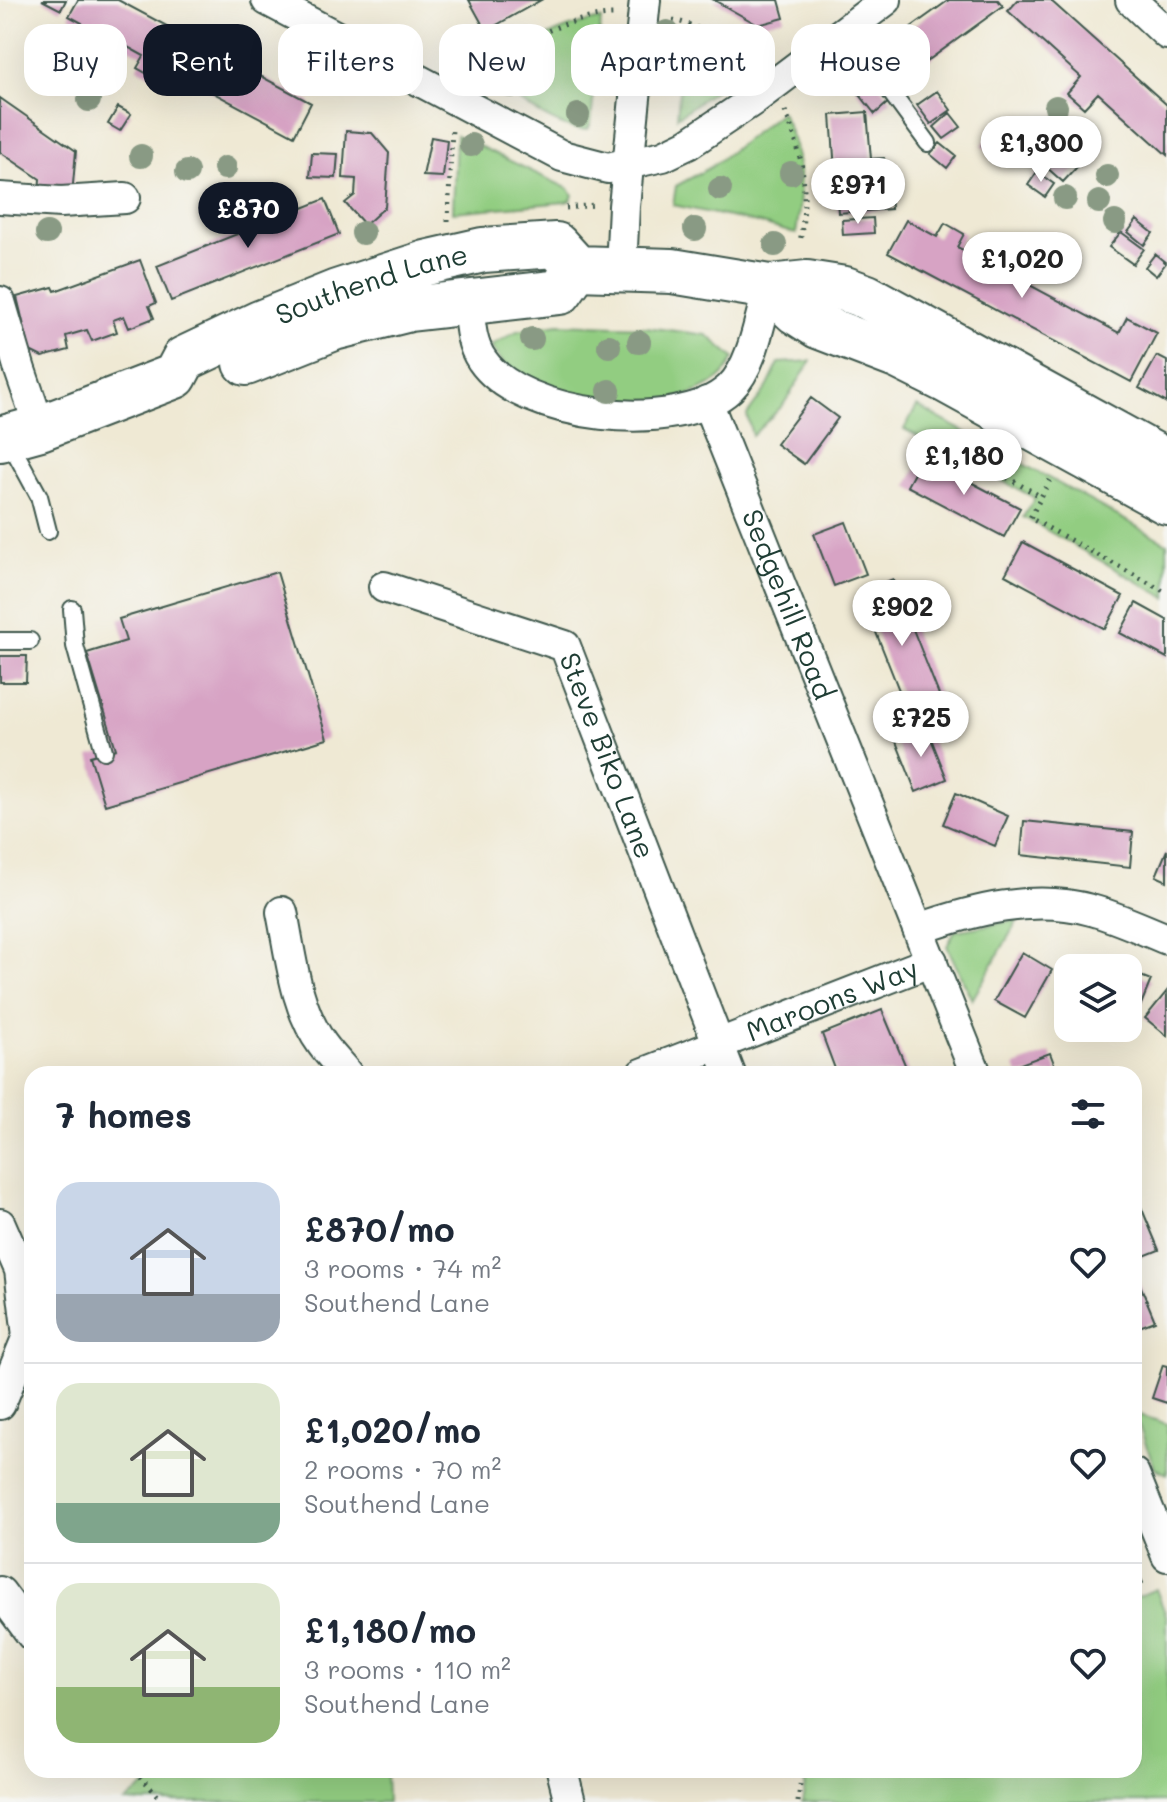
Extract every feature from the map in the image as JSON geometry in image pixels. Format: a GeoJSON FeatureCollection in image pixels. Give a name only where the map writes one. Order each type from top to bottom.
{"type":"FeatureCollection","features":[{"type":"Feature","properties":{"kind":"main road","name":"Southend Lane"},"geometry":{"type":"LineString","coordinates":[[16,435],[175,376],[184,359],[260,323],[337,292],[426,263],[483,250],[556,245],[577,268],[560,292],[410,309],[334,328],[193,386],[175,376]]}},
{"type":"Feature","properties":{"kind":"main road"},"geometry":{"type":"LineString","coordinates":[[577,268],[672,271],[769,287],[807,283],[845,289],[867,297],[1166,490]]}},
{"type":"Feature","properties":{"kind":"street"},"geometry":{"type":"LineString","coordinates":[[267,0],[562,156],[608,168],[663,156],[688,144],[755,96]]}},
{"type":"Feature","properties":{"kind":"street"},"geometry":{"type":"LineString","coordinates":[[853,24],[886,0]]}},
{"type":"Feature","properties":{"kind":"street"},"geometry":{"type":"LineString","coordinates":[[1131,0],[1167,34]]}},
{"type":"Feature","properties":{"kind":"street"},"geometry":{"type":"LineString","coordinates":[[621,269],[644,8]]}},
{"type":"Feature","properties":{"kind":"street"},"geometry":{"type":"LineString","coordinates":[[0,198],[61,202],[125,198]]}},
{"type":"Feature","properties":{"kind":"street","name":"Southend Lane"},"geometry":{"type":"LineString","coordinates":[[468,301],[474,345],[495,375],[522,393],[561,407],[597,415],[640,416],[673,412],[707,402],[727,391],[742,375],[769,287]]}},
{"type":"Feature","properties":{"kind":"street"},"geometry":{"type":"LineString","coordinates":[[0,302],[20,370],[16,435]]}},
{"type":"Feature","properties":{"kind":"street","name":"Sedgehill Road"},"geometry":{"type":"LineString","coordinates":[[707,402],[973,1066]]}},
{"type":"Feature","properties":{"kind":"street","name":"Steve Biko Lane"},"geometry":{"type":"LineString","coordinates":[[384,587],[565,646],[718,1045]]}},
{"type":"Feature","properties":{"kind":"street"},"geometry":{"type":"LineString","coordinates":[[919,929],[982,910],[1053,904],[1089,909],[1167,939]]}},
{"type":"Feature","properties":{"kind":"street"},"geometry":{"type":"LineString","coordinates":[[282,912],[305,1013],[321,1043],[340,1066]]}},
{"type":"Feature","properties":{"kind":"street","name":"Maroons Way"},"geometry":{"type":"LineString","coordinates":[[663,1066],[932,961]]}},
{"type":"Feature","properties":{"kind":"street"},"geometry":{"type":"LineString","coordinates":[[718,1045],[727,1066]]}},
{"type":"Feature","properties":{"kind":"street"},"geometry":{"type":"LineString","coordinates":[[0,1224],[20,1270],[24,1303]]}},
{"type":"Feature","properties":{"kind":"street"},"geometry":{"type":"LineString","coordinates":[[0,1404],[24,1346]]}},
{"type":"Feature","properties":{"kind":"street"},"geometry":{"type":"LineString","coordinates":[[1142,1486],[1159,1512],[1167,1556]]}},
{"type":"Feature","properties":{"kind":"street"},"geometry":{"type":"LineString","coordinates":[[0,1592],[24,1624]]}},
{"type":"Feature","properties":{"kind":"street"},"geometry":{"type":"LineString","coordinates":[[564,1778],[570,1802]]}},
{"type":"Feature","properties":{"kind":"lane"},"geometry":{"type":"LineString","coordinates":[[893,96],[928,143]]}},
{"type":"Feature","properties":{"kind":"lane"},"geometry":{"type":"LineString","coordinates":[[16,435],[39,496],[48,531]]}},
{"type":"Feature","properties":{"kind":"lane"},"geometry":{"type":"LineString","coordinates":[[72,609],[75,646],[104,751]]}},
{"type":"Feature","properties":{"kind":"lane"},"geometry":{"type":"LineString","coordinates":[[0,641],[30,641]]}},
{"type":"Feature","properties":{"kind":"path"},"geometry":{"type":"LineString","coordinates":[[448,221],[450,132],[481,75],[499,60],[544,32],[584,17],[644,8],[685,24]]}},
{"type":"Feature","properties":{"kind":"path"},"geometry":{"type":"LineString","coordinates":[[774,96],[785,111],[803,168],[806,201],[800,243]]}},
{"type":"Feature","properties":{"kind":"path"},"geometry":{"type":"LineString","coordinates":[[933,437],[947,452],[959,451],[1042,497]]}},
{"type":"Feature","properties":{"kind":"path"},"geometry":{"type":"LineString","coordinates":[[1054,472],[1030,518],[1167,593]]}},
{"type":"Feature","properties":{"kind":"path"},"geometry":{"type":"LineString","coordinates":[[142,1778],[158,1796]]}},
{"type":"Feature","properties":{"kind":"path"},"geometry":{"type":"LineString","coordinates":[[798,1802],[801,1778]]}},
{"type":"Feature","properties":{"kind":"green space"},"geometry":{"type":"Polygon","coordinates":[[[601,19],[601,24],[581,24],[601,19]]]}},
{"type":"Feature","properties":{"kind":"green space"},"geometry":{"type":"Polygon","coordinates":[[[569,27],[571,96],[594,96],[588,129],[564,126],[513,96],[555,96],[555,33],[569,27]]]}},
{"type":"Feature","properties":{"kind":"green space"},"geometry":{"type":"Polygon","coordinates":[[[679,96],[707,96],[677,117],[679,96]]]}},
{"type":"Feature","properties":{"kind":"green space"},"geometry":{"type":"Polygon","coordinates":[[[781,112],[793,142],[799,172],[800,203],[796,234],[673,205],[676,186],[711,167],[781,112]]]}},
{"type":"Feature","properties":{"kind":"green space"},"geometry":{"type":"Polygon","coordinates":[[[456,135],[569,189],[573,195],[571,200],[453,212],[456,135]]]}},
{"type":"Feature","properties":{"kind":"green space"},"geometry":{"type":"Polygon","coordinates":[[[558,324],[646,327],[707,335],[734,358],[720,378],[699,391],[673,399],[615,402],[557,391],[531,381],[507,367],[491,346],[517,331],[558,324]]]}},
{"type":"Feature","properties":{"kind":"green space"},"geometry":{"type":"Polygon","coordinates":[[[811,361],[783,405],[752,436],[747,415],[768,386],[779,363],[811,361]]]}},
{"type":"Feature","properties":{"kind":"green space"},"geometry":{"type":"Polygon","coordinates":[[[917,406],[1167,543],[1167,598],[1023,517],[1035,498],[904,429],[917,406]]]}},
{"type":"Feature","properties":{"kind":"green space"},"geometry":{"type":"Polygon","coordinates":[[[1018,920],[972,1000],[947,946],[955,931],[1018,920]]]}},
{"type":"Feature","properties":{"kind":"green space"},"geometry":{"type":"Polygon","coordinates":[[[1142,1416],[1167,1424],[1167,1474],[1155,1468],[1142,1434],[1142,1416]]]}},
{"type":"Feature","properties":{"kind":"green space"},"geometry":{"type":"Polygon","coordinates":[[[1156,1589],[1167,1618],[1167,1802],[802,1802],[806,1778],[1142,1778],[1142,1595],[1156,1589]]]}},
{"type":"Feature","properties":{"kind":"green space"},"geometry":{"type":"Polygon","coordinates":[[[155,1778],[386,1778],[387,1802],[125,1802],[155,1778]]]}},
{"type":"Feature","properties":{"kind":"building"},"geometry":{"type":"Polygon","coordinates":[[[42,0],[66,0],[61,10],[42,0]]]}},
{"type":"Feature","properties":{"kind":"building"},"geometry":{"type":"Polygon","coordinates":[[[78,0],[118,0],[163,24],[143,24],[143,55],[127,47],[127,24],[81,24],[69,16],[78,0]]]}},
{"type":"Feature","properties":{"kind":"building"},"geometry":{"type":"Polygon","coordinates":[[[469,0],[541,0],[498,24],[482,24],[469,0]]]}},
{"type":"Feature","properties":{"kind":"building"},"geometry":{"type":"Polygon","coordinates":[[[714,0],[779,0],[784,18],[756,24],[714,0]]]}},
{"type":"Feature","properties":{"kind":"building"},"geometry":{"type":"Polygon","coordinates":[[[949,0],[998,0],[1003,6],[930,59],[930,24],[915,24],[949,0]]]}},
{"type":"Feature","properties":{"kind":"building"},"geometry":{"type":"Polygon","coordinates":[[[1018,0],[1050,0],[1167,105],[1167,155],[1098,93],[1084,108],[1067,93],[1081,77],[1008,11],[1018,0]]]}},
{"type":"Feature","properties":{"kind":"building"},"geometry":{"type":"Polygon","coordinates":[[[143,58],[143,71],[137,68],[143,58]]]}},
{"type":"Feature","properties":{"kind":"building"},"geometry":{"type":"Polygon","coordinates":[[[262,77],[278,85],[278,96],[298,96],[311,103],[294,136],[219,96],[262,96],[262,77]]]}},
{"type":"Feature","properties":{"kind":"building"},"geometry":{"type":"Polygon","coordinates":[[[937,91],[951,110],[931,124],[917,105],[937,91]]]}},
{"type":"Feature","properties":{"kind":"building"},"geometry":{"type":"Polygon","coordinates":[[[861,96],[888,96],[891,100],[875,114],[861,96]]]}},
{"type":"Feature","properties":{"kind":"building"},"geometry":{"type":"Polygon","coordinates":[[[0,98],[76,151],[72,195],[39,192],[40,179],[0,152],[0,98]]]}},
{"type":"Feature","properties":{"kind":"building"},"geometry":{"type":"Polygon","coordinates":[[[118,107],[131,114],[120,131],[108,124],[118,107]]]}},
{"type":"Feature","properties":{"kind":"building"},"geometry":{"type":"Polygon","coordinates":[[[867,112],[871,159],[884,158],[891,209],[838,213],[831,115],[867,112]]]}},
{"type":"Feature","properties":{"kind":"building"},"geometry":{"type":"Polygon","coordinates":[[[950,113],[961,127],[944,139],[934,127],[950,113]]]}},
{"type":"Feature","properties":{"kind":"building"},"geometry":{"type":"Polygon","coordinates":[[[346,131],[372,133],[389,153],[385,207],[365,225],[345,203],[355,195],[356,179],[343,178],[346,131]]]}},
{"type":"Feature","properties":{"kind":"building"},"geometry":{"type":"Polygon","coordinates":[[[989,136],[1007,149],[1000,159],[982,146],[989,136]]]}},
{"type":"Feature","properties":{"kind":"building"},"geometry":{"type":"Polygon","coordinates":[[[431,137],[447,140],[443,177],[423,176],[431,137]]]}},
{"type":"Feature","properties":{"kind":"building"},"geometry":{"type":"Polygon","coordinates":[[[940,143],[956,156],[947,168],[930,154],[940,143]]]}},
{"type":"Feature","properties":{"kind":"building"},"geometry":{"type":"Polygon","coordinates":[[[1059,150],[1077,167],[1063,182],[1045,166],[1059,150]]]}},
{"type":"Feature","properties":{"kind":"building"},"geometry":{"type":"Polygon","coordinates":[[[312,153],[338,154],[336,178],[310,177],[312,153]]]}},
{"type":"Feature","properties":{"kind":"building"},"geometry":{"type":"Polygon","coordinates":[[[1037,172],[1054,184],[1045,197],[1028,185],[1037,172]]]}},
{"type":"Feature","properties":{"kind":"building"},"geometry":{"type":"Polygon","coordinates":[[[325,199],[339,234],[171,301],[157,266],[325,199]]]}},
{"type":"Feature","properties":{"kind":"building"},"geometry":{"type":"Polygon","coordinates":[[[873,218],[874,233],[843,235],[842,220],[873,218]]]}},
{"type":"Feature","properties":{"kind":"building"},"geometry":{"type":"Polygon","coordinates":[[[906,220],[937,237],[945,223],[964,234],[957,247],[976,257],[982,246],[1002,256],[996,267],[1119,333],[1127,317],[1157,333],[1131,382],[888,253],[906,220]]]}},
{"type":"Feature","properties":{"kind":"building"},"geometry":{"type":"Polygon","coordinates":[[[1137,220],[1153,233],[1144,245],[1128,232],[1137,220]]]}},
{"type":"Feature","properties":{"kind":"building"},"geometry":{"type":"Polygon","coordinates":[[[1121,232],[1144,249],[1133,264],[1109,247],[1121,232]]]}},
{"type":"Feature","properties":{"kind":"building"},"geometry":{"type":"Polygon","coordinates":[[[1155,254],[1166,263],[1156,276],[1145,267],[1155,254]]]}},
{"type":"Feature","properties":{"kind":"building"},"geometry":{"type":"Polygon","coordinates":[[[140,260],[156,303],[149,306],[154,318],[129,328],[124,316],[113,320],[117,332],[92,341],[87,330],[66,336],[69,350],[42,357],[30,351],[17,297],[53,287],[55,291],[140,260]]]}},
{"type":"Feature","properties":{"kind":"building"},"geometry":{"type":"Polygon","coordinates":[[[1157,356],[1167,361],[1167,403],[1139,388],[1157,356]]]}},
{"type":"Feature","properties":{"kind":"building"},"geometry":{"type":"Polygon","coordinates":[[[811,398],[838,418],[804,464],[776,444],[811,398]]]}},
{"type":"Feature","properties":{"kind":"building"},"geometry":{"type":"Polygon","coordinates":[[[923,457],[1020,508],[1004,537],[907,486],[923,457]]]}},
{"type":"Feature","properties":{"kind":"building"},"geometry":{"type":"Polygon","coordinates":[[[846,522],[866,574],[834,586],[814,534],[846,522]]]}},
{"type":"Feature","properties":{"kind":"building"},"geometry":{"type":"Polygon","coordinates":[[[1023,542],[1123,596],[1105,629],[1005,575],[1023,542]]]}},
{"type":"Feature","properties":{"kind":"building"},"geometry":{"type":"Polygon","coordinates":[[[277,572],[327,739],[105,805],[90,756],[116,749],[87,653],[126,641],[119,619],[277,572]]]}},
{"type":"Feature","properties":{"kind":"building"},"geometry":{"type":"Polygon","coordinates":[[[893,579],[943,705],[910,718],[860,592],[893,579]]]}},
{"type":"Feature","properties":{"kind":"building"},"geometry":{"type":"Polygon","coordinates":[[[1136,603],[1167,620],[1167,658],[1120,633],[1136,603]]]}},
{"type":"Feature","properties":{"kind":"building"},"geometry":{"type":"Polygon","coordinates":[[[0,656],[27,656],[26,682],[0,682],[0,656]]]}},
{"type":"Feature","properties":{"kind":"building"},"geometry":{"type":"Polygon","coordinates":[[[926,726],[947,779],[916,792],[895,739],[926,726]]]}},
{"type":"Feature","properties":{"kind":"building"},"geometry":{"type":"Polygon","coordinates":[[[956,793],[1008,816],[995,846],[943,824],[956,793]]]}},
{"type":"Feature","properties":{"kind":"building"},"geometry":{"type":"Polygon","coordinates":[[[1024,821],[1133,832],[1130,867],[1021,855],[1024,821]]]}},
{"type":"Feature","properties":{"kind":"building"},"geometry":{"type":"Polygon","coordinates":[[[1167,850],[1167,881],[1156,876],[1167,850]]]}},
{"type":"Feature","properties":{"kind":"building"},"geometry":{"type":"Polygon","coordinates":[[[1022,952],[1052,970],[1025,1018],[994,1001],[1022,952]]]}},
{"type":"Feature","properties":{"kind":"building"},"geometry":{"type":"Polygon","coordinates":[[[1142,976],[1151,980],[1142,1002],[1142,976]]]}},
{"type":"Feature","properties":{"kind":"building"},"geometry":{"type":"Polygon","coordinates":[[[1167,991],[1167,1036],[1145,1018],[1167,991]]]}},
{"type":"Feature","properties":{"kind":"building"},"geometry":{"type":"Polygon","coordinates":[[[882,1010],[906,1066],[834,1066],[822,1034],[882,1010]]]}},
{"type":"Feature","properties":{"kind":"building"},"geometry":{"type":"Polygon","coordinates":[[[1050,1053],[1055,1066],[1015,1066],[1050,1053]]]}},
{"type":"Feature","properties":{"kind":"building"},"geometry":{"type":"Polygon","coordinates":[[[1142,1209],[1159,1250],[1142,1257],[1142,1209]]]}},
{"type":"Feature","properties":{"kind":"building"},"geometry":{"type":"Polygon","coordinates":[[[1142,1290],[1155,1321],[1142,1326],[1142,1290]]]}},
{"type":"Feature","properties":{"kind":"building"},"geometry":{"type":"Polygon","coordinates":[[[1163,1365],[1167,1366],[1167,1403],[1152,1398],[1163,1365]]]}}]}
